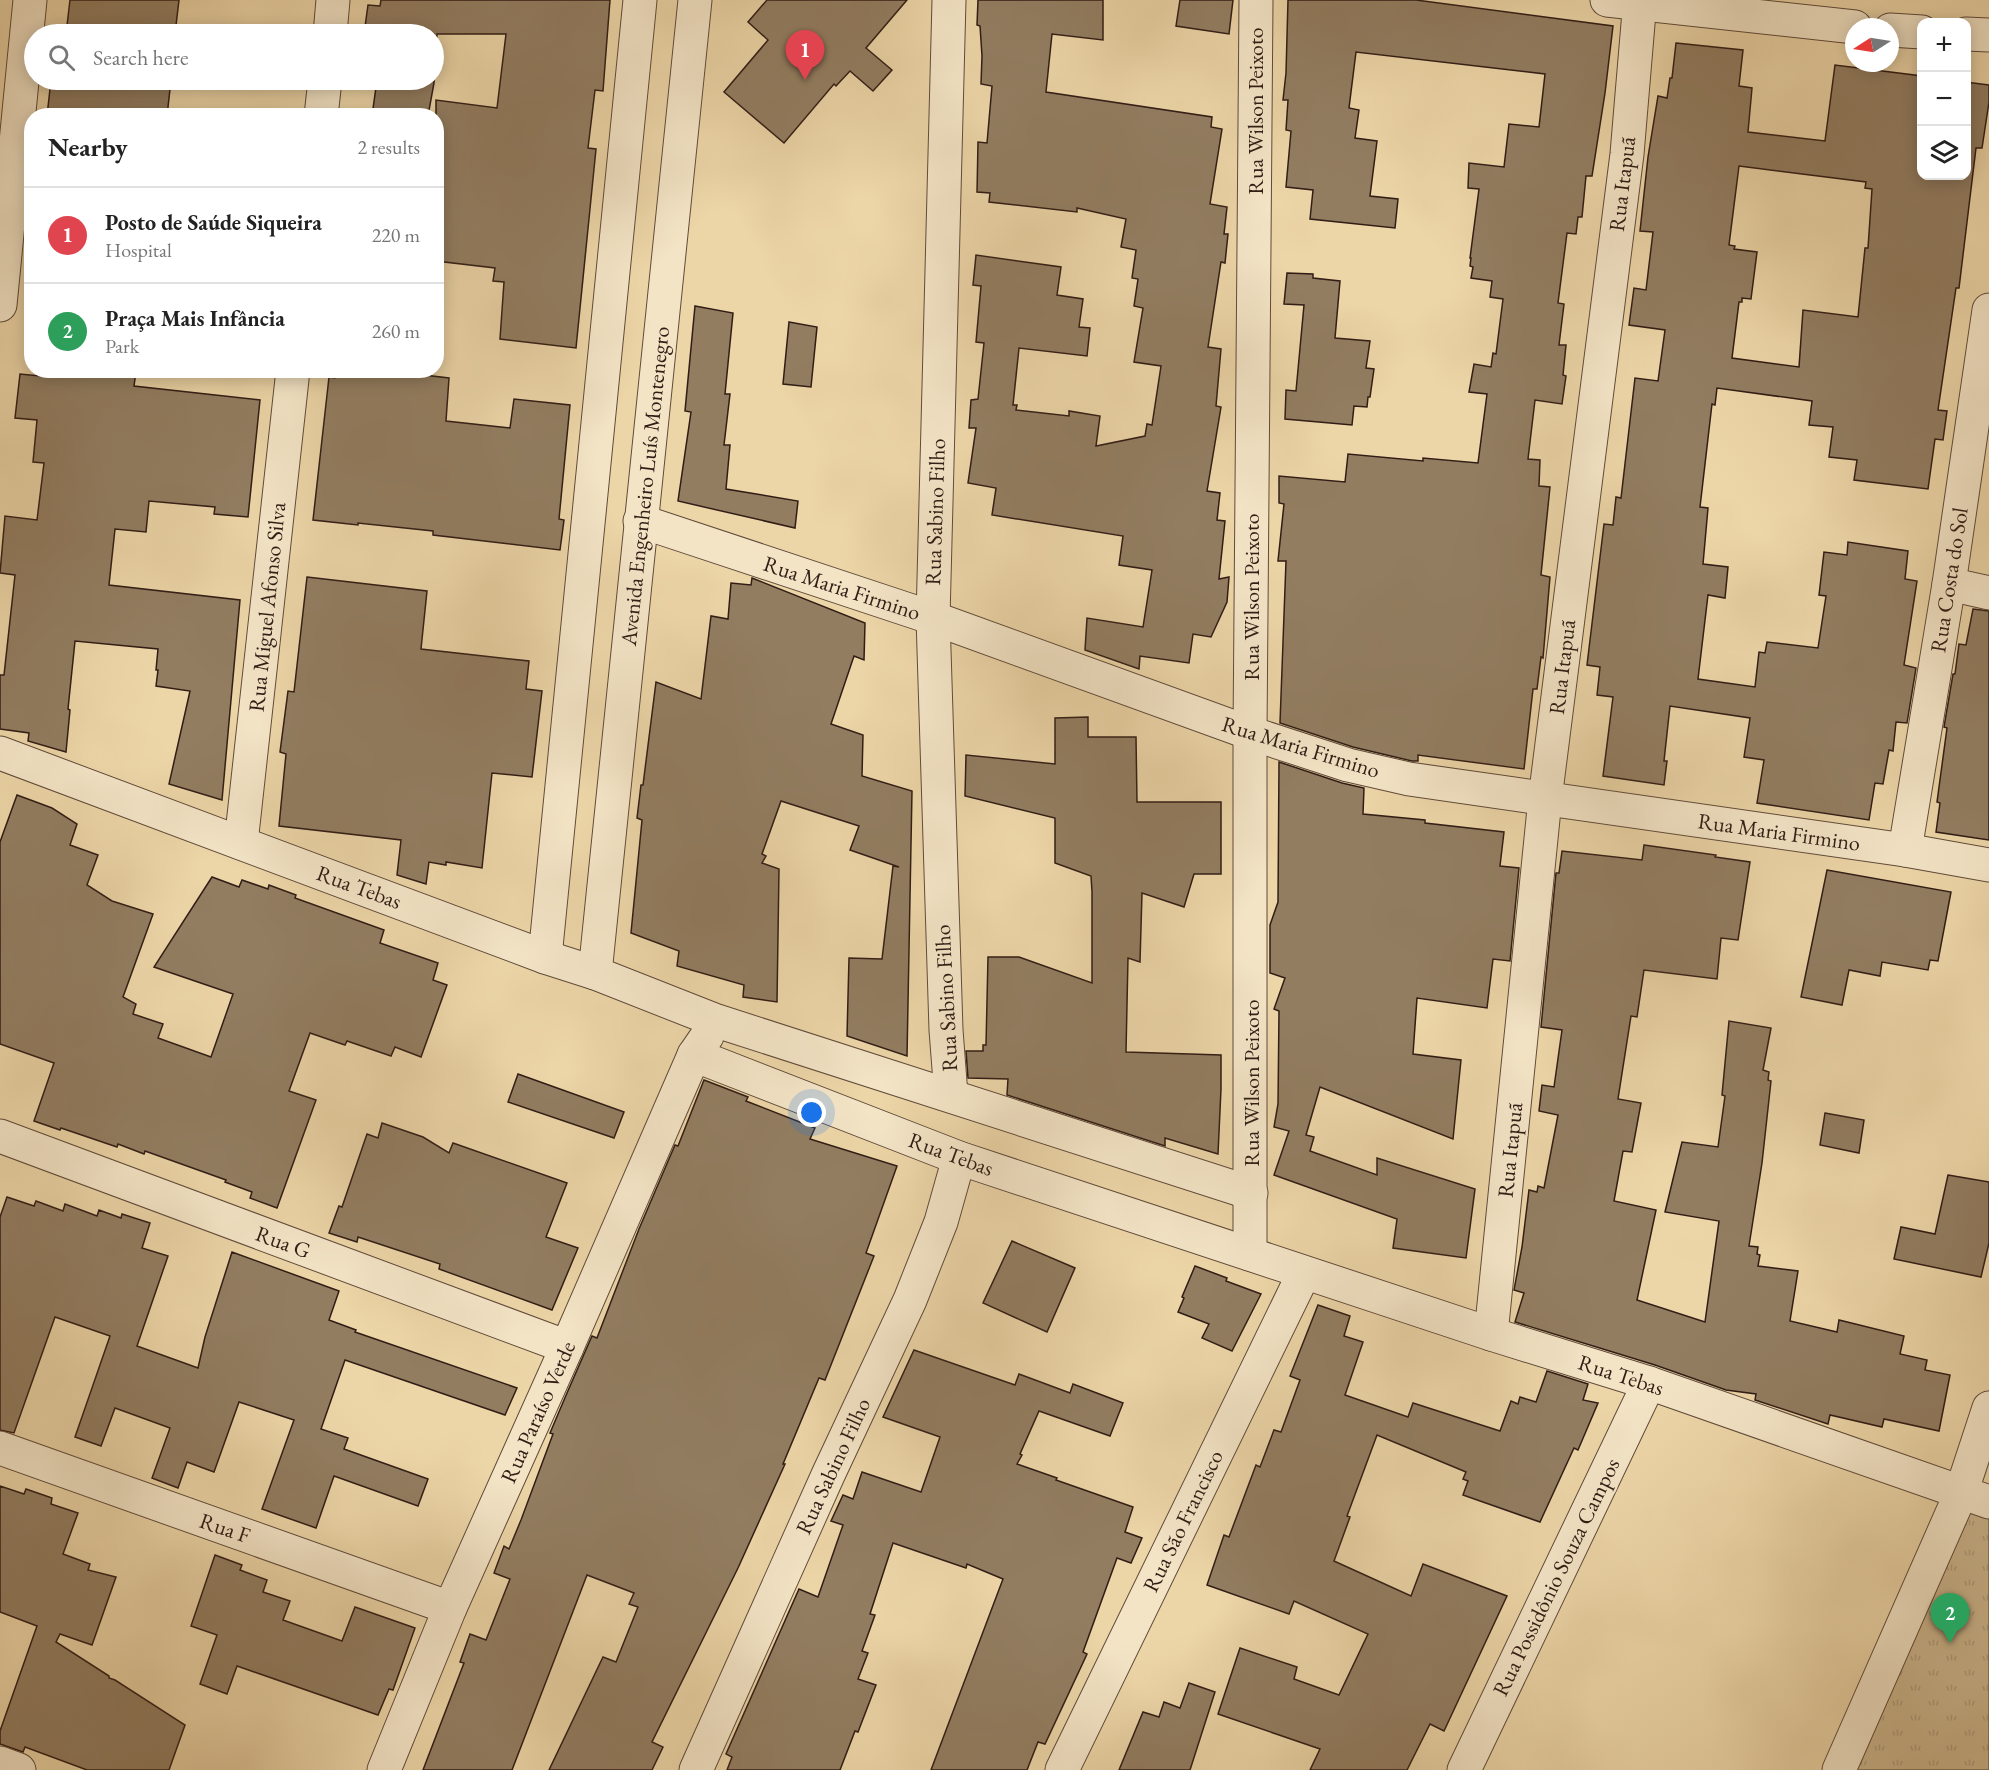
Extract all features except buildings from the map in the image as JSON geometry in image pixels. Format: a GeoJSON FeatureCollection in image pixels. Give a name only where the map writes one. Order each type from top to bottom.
{"type":"FeatureCollection","features":[{"type":"Feature","properties":{"kind":"street"},"geometry":{"type":"LineString","coordinates":[[28,24],[30,0]]}},
{"type":"Feature","properties":{"kind":"street"},"geometry":{"type":"LineString","coordinates":[[331,24],[333,0]]}},
{"type":"Feature","properties":{"kind":"street"},"geometry":{"type":"LineString","coordinates":[[544,957],[618,240],[640,0]]}},
{"type":"Feature","properties":{"kind":"street","name":"Avenida Engenheiro Luís Montenegro"},"geometry":{"type":"LineString","coordinates":[[595,973],[695,0]]}},
{"type":"Feature","properties":{"kind":"street","name":"Rua Sabino Filho"},"geometry":{"type":"LineString","coordinates":[[949,0],[933,618],[946,1030],[951,1095]]}},
{"type":"Feature","properties":{"kind":"street","name":"Rua Wilson Peixoto"},"geometry":{"type":"LineString","coordinates":[[1251,1193],[1250,733],[1256,0]]}},
{"type":"Feature","properties":{"kind":"street"},"geometry":{"type":"LineString","coordinates":[[1607,0],[1845,26]]}},
{"type":"Feature","properties":{"kind":"street","name":"Rua Itapuã"},"geometry":{"type":"LineString","coordinates":[[1491,1334],[1545,799],[1627,154],[1640,2]]}},
{"type":"Feature","properties":{"kind":"street"},"geometry":{"type":"LineString","coordinates":[[1899,31],[1917,32]]}},
{"type":"Feature","properties":{"kind":"street"},"geometry":{"type":"LineString","coordinates":[[1971,34],[1989,35]]}},
{"type":"Feature","properties":{"kind":"street"},"geometry":{"type":"LineString","coordinates":[[0,305],[24,61]]}},
{"type":"Feature","properties":{"kind":"street"},"geometry":{"type":"LineString","coordinates":[[322,108],[324,90]]}},
{"type":"Feature","properties":{"kind":"street"},"geometry":{"type":"LineString","coordinates":[[618,240],[670,244]]}},
{"type":"Feature","properties":{"kind":"street","name":"Rua Costa do Sol"},"geometry":{"type":"LineString","coordinates":[[1905,850],[1949,584],[1989,310]]}},
{"type":"Feature","properties":{"kind":"street","name":"Rua Miguel Afonso Silva"},"geometry":{"type":"LineString","coordinates":[[241,843],[292,378]]}},
{"type":"Feature","properties":{"kind":"street","name":"Rua Maria Firmino"},"geometry":{"type":"LineString","coordinates":[[640,521],[933,618],[1250,733],[1348,765],[1409,779],[1905,850],[1989,865]]}},
{"type":"Feature","properties":{"kind":"street"},"geometry":{"type":"LineString","coordinates":[[1949,584],[1989,593]]}},
{"type":"Feature","properties":{"kind":"street","name":"Rua Tebas"},"geometry":{"type":"LineString","coordinates":[[0,753],[544,957],[595,973],[717,1021],[1251,1193]]}},
{"type":"Feature","properties":{"kind":"street"},"geometry":{"type":"LineString","coordinates":[[694,1055],[717,1021]]}},
{"type":"Feature","properties":{"kind":"street","name":"Rua Tebas"},"geometry":{"type":"LineString","coordinates":[[694,1055],[959,1158],[1491,1334],[1649,1383],[1975,1498]]}},
{"type":"Feature","properties":{"kind":"street","name":"Rua Paraíso Verde"},"geometry":{"type":"LineString","coordinates":[[384,1770],[450,1608],[694,1055]]}},
{"type":"Feature","properties":{"kind":"street","name":"Rua G"},"geometry":{"type":"LineString","coordinates":[[0,1136],[567,1347]]}},
{"type":"Feature","properties":{"kind":"street","name":"Rua Sabino Filho"},"geometry":{"type":"LineString","coordinates":[[696,1770],[828,1474],[910,1299],[941,1222],[959,1158]]}},
{"type":"Feature","properties":{"kind":"street"},"geometry":{"type":"LineString","coordinates":[[1250,1254],[1251,1193]]}},
{"type":"Feature","properties":{"kind":"street","name":"Rua São Francisco"},"geometry":{"type":"LineString","coordinates":[[1062,1770],[1304,1273]]}},
{"type":"Feature","properties":{"kind":"street","name":"Rua Possidônio Souza Campos"},"geometry":{"type":"LineString","coordinates":[[1464,1770],[1649,1383]]}},
{"type":"Feature","properties":{"kind":"street"},"geometry":{"type":"LineString","coordinates":[[1839,1770],[1975,1498],[1989,1408]]}},
{"type":"Feature","properties":{"kind":"street","name":"Rua F"},"geometry":{"type":"LineString","coordinates":[[0,1448],[450,1608]]}},
{"type":"Feature","properties":{"kind":"street"},"geometry":{"type":"LineString","coordinates":[[0,1763],[19,1770]]}},
{"type":"Feature","properties":{"kind":"green space"},"geometry":{"type":"Polygon","coordinates":[[[1970,1509],[1989,1516],[1989,1770],[1856,1770],[1970,1509]]]}},
{"type":"Feature","properties":{"kind":"place","name":"Posto de Saúde Siqueira"},"geometry":{"type":"Point","coordinates":[805,80]}},
{"type":"Feature","properties":{"kind":"place","name":"Praça Mais Infância"},"geometry":{"type":"Point","coordinates":[1950,1643]}}]}
